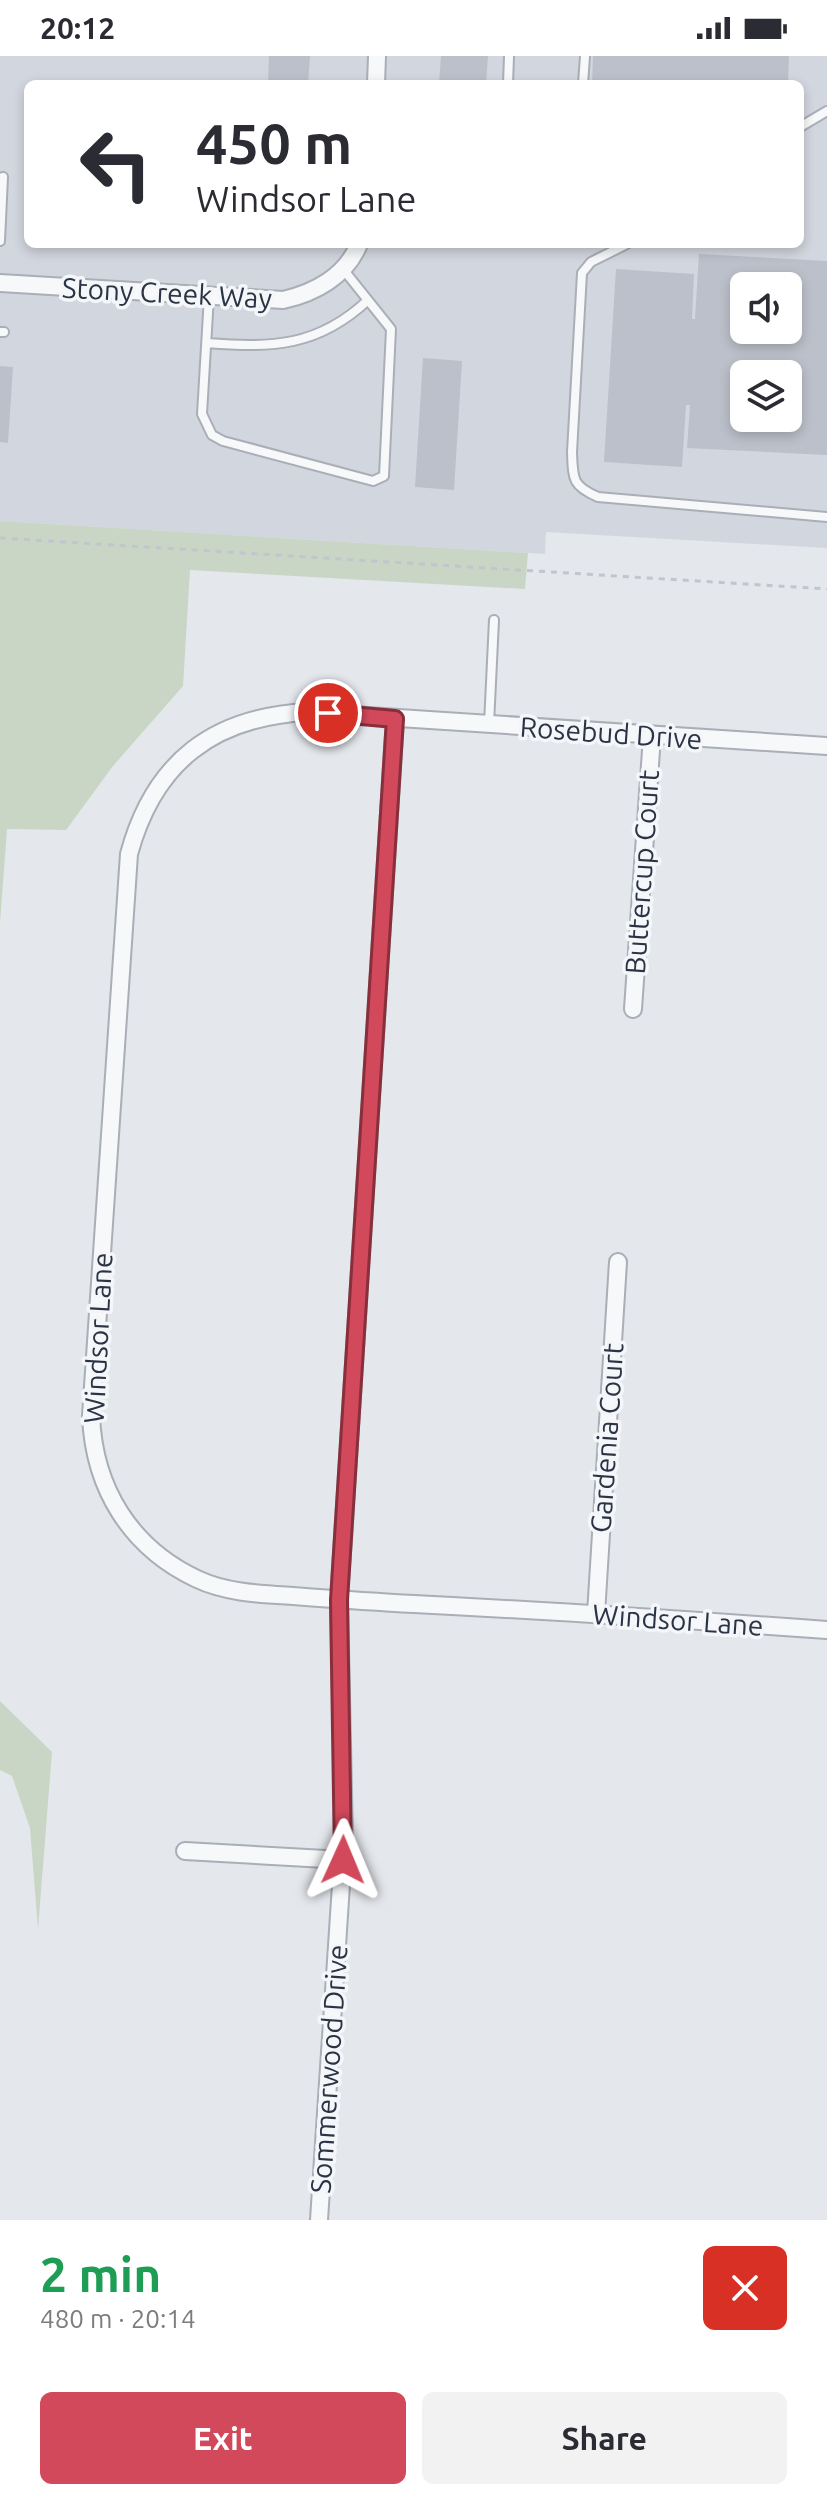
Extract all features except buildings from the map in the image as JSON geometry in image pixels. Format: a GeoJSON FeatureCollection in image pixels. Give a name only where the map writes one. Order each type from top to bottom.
{"type":"FeatureCollection","features":[{"type":"Feature","properties":{"kind":"street"},"geometry":{"type":"LineString","coordinates":[[376,80],[377,56]]}},
{"type":"Feature","properties":{"kind":"street","name":"Stony Creek Way"},"geometry":{"type":"LineString","coordinates":[[0,283],[283,300],[326,283],[343,268],[356,248]]}},
{"type":"Feature","properties":{"kind":"street","name":"Windsor Lane"},"geometry":{"type":"LineString","coordinates":[[395,719],[307,712],[276,714],[238,724],[204,741],[184,758],[159,787],[142,815],[129,854],[93,1385],[92,1433],[99,1468],[116,1508],[128,1527],[147,1547],[188,1574],[221,1588],[339,1600],[827,1630]]}},
{"type":"Feature","properties":{"kind":"street","name":"Rosebud Drive"},"geometry":{"type":"LineString","coordinates":[[395,719],[827,746]]}},
{"type":"Feature","properties":{"kind":"street","name":"Sommerwood Drive"},"geometry":{"type":"LineString","coordinates":[[319,2220],[343,1860],[339,1600],[395,719]]}},
{"type":"Feature","properties":{"kind":"street","name":"Buttercup Court"},"geometry":{"type":"LineString","coordinates":[[633,1009],[652,736]]}},
{"type":"Feature","properties":{"kind":"street","name":"Gardenia Court"},"geometry":{"type":"LineString","coordinates":[[596,1614],[618,1262]]}},
{"type":"Feature","properties":{"kind":"street"},"geometry":{"type":"LineString","coordinates":[[185,1851],[343,1860]]}},
{"type":"Feature","properties":{"kind":"lane"},"geometry":{"type":"LineString","coordinates":[[508,80],[509,56]]}},
{"type":"Feature","properties":{"kind":"lane"},"geometry":{"type":"LineString","coordinates":[[583,80],[585,56]]}},
{"type":"Feature","properties":{"kind":"lane"},"geometry":{"type":"LineString","coordinates":[[804,125],[827,111]]}},
{"type":"Feature","properties":{"kind":"lane"},"geometry":{"type":"LineString","coordinates":[[0,241],[3,177]]}},
{"type":"Feature","properties":{"kind":"lane"},"geometry":{"type":"LineString","coordinates":[[619,248],[591,262],[582,273],[572,452],[573,479],[580,490],[598,497],[827,517]]}},
{"type":"Feature","properties":{"kind":"lane"},"geometry":{"type":"LineString","coordinates":[[209,296],[202,414],[212,435],[223,441],[373,481],[380,480],[384,476],[391,329],[343,268]]}},
{"type":"Feature","properties":{"kind":"lane"},"geometry":{"type":"LineString","coordinates":[[207,343],[252,346],[290,343],[319,334],[347,319],[368,300]]}},
{"type":"Feature","properties":{"kind":"lane"},"geometry":{"type":"LineString","coordinates":[[489,725],[494,620]]}},
{"type":"Feature","properties":{"kind":"path"},"geometry":{"type":"LineString","coordinates":[[0,538],[827,589]]}},
{"type":"Feature","properties":{"kind":"shaded area"},"geometry":{"type":"Polygon","coordinates":[[[0,56],[827,56],[827,548],[546,532],[545,554],[0,521],[0,56]]]}},
{"type":"Feature","properties":{"kind":"green space"},"geometry":{"type":"Polygon","coordinates":[[[0,521],[528,553],[525,589],[190,570],[183,686],[113,766],[66,830],[7,829],[0,923],[0,521]]]}},
{"type":"Feature","properties":{"kind":"green space"},"geometry":{"type":"Polygon","coordinates":[[[0,1701],[52,1752],[38,1929],[30,1828],[12,1776],[0,1770],[0,1701]]]}},
{"type":"Feature","properties":{"kind":"route"},"geometry":{"type":"LineString","coordinates":[[328,713],[395,719],[339,1600],[343,1860]]}}]}
